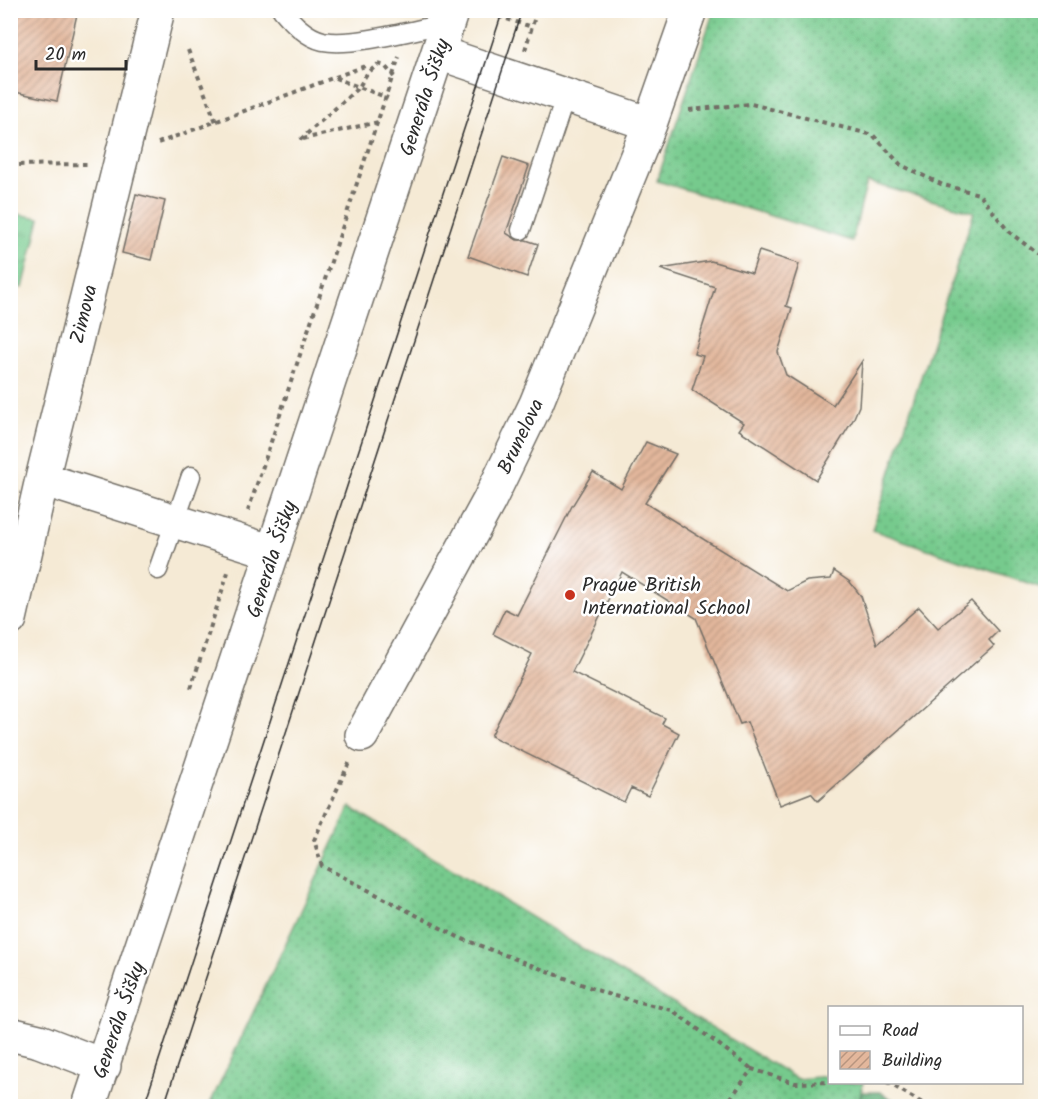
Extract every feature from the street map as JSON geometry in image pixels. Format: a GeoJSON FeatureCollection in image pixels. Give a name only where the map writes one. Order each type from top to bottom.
{"type":"FeatureCollection","features":[{"type":"Feature","properties":{"kind":"street","name":"Zimova"},"geometry":{"type":"LineString","coordinates":[[10,619],[42,479],[158,10]]}},
{"type":"Feature","properties":{"kind":"street","name":"Brunelova"},"geometry":{"type":"LineString","coordinates":[[362,735],[489,501],[536,404],[650,124],[690,10]]}},
{"type":"Feature","properties":{"kind":"street"},"geometry":{"type":"LineString","coordinates":[[447,29],[516,78],[650,124]]}},
{"type":"Feature","properties":{"kind":"street","name":"Generála Šišky"},"geometry":{"type":"LineString","coordinates":[[89,1107],[447,29]]}},
{"type":"Feature","properties":{"kind":"street"},"geometry":{"type":"LineString","coordinates":[[42,479],[273,552]]}},
{"type":"Feature","properties":{"kind":"street"},"geometry":{"type":"LineString","coordinates":[[10,1034],[39,1041],[104,1066]]}},
{"type":"Feature","properties":{"kind":"lane"},"geometry":{"type":"LineString","coordinates":[[282,10],[300,29],[321,41],[347,42],[447,29]]}},
{"type":"Feature","properties":{"kind":"lane"},"geometry":{"type":"LineString","coordinates":[[521,230],[566,95]]}},
{"type":"Feature","properties":{"kind":"lane"},"geometry":{"type":"LineString","coordinates":[[158,570],[191,476]]}},
{"type":"Feature","properties":{"kind":"path"},"geometry":{"type":"LineString","coordinates":[[486,10],[484,12],[532,27]]}},
{"type":"Feature","properties":{"kind":"path"},"geometry":{"type":"LineString","coordinates":[[516,78],[537,10]]}},
{"type":"Feature","properties":{"kind":"path"},"geometry":{"type":"LineString","coordinates":[[188,51],[216,123]]}},
{"type":"Feature","properties":{"kind":"path"},"geometry":{"type":"LineString","coordinates":[[156,144],[378,64],[386,66],[393,77]]}},
{"type":"Feature","properties":{"kind":"path"},"geometry":{"type":"LineString","coordinates":[[378,64],[366,75],[359,87],[300,140],[378,121]]}},
{"type":"Feature","properties":{"kind":"path"},"geometry":{"type":"LineString","coordinates":[[335,78],[386,98]]}},
{"type":"Feature","properties":{"kind":"path"},"geometry":{"type":"LineString","coordinates":[[684,111],[750,104],[873,135],[901,165],[943,185],[979,194],[1009,232],[1046,260]]}},
{"type":"Feature","properties":{"kind":"path"},"geometry":{"type":"LineString","coordinates":[[10,165],[96,164]]}},
{"type":"Feature","properties":{"kind":"path"},"geometry":{"type":"LineString","coordinates":[[362,735],[314,840],[322,866],[460,938],[610,995],[672,1010],[752,1069],[795,1083],[828,1082]]}},
{"type":"Feature","properties":{"kind":"path"},"geometry":{"type":"LineString","coordinates":[[725,1107],[752,1069]]}},
{"type":"Feature","properties":{"kind":"path"},"geometry":{"type":"LineString","coordinates":[[889,1084],[927,1107]]}},
{"type":"Feature","properties":{"kind":"green space"},"geometry":{"type":"Polygon","coordinates":[[[714,10],[1045,11],[1045,589],[872,530],[974,212],[867,182],[852,241],[657,181],[714,10]]]}},
{"type":"Feature","properties":{"kind":"green space"},"geometry":{"type":"Polygon","coordinates":[[[11,213],[40,218],[23,288],[11,285],[11,213]]]}},
{"type":"Feature","properties":{"kind":"green space"},"geometry":{"type":"Polygon","coordinates":[[[350,807],[797,1079],[828,1076],[828,1084],[863,1084],[858,1106],[209,1106],[350,807]]]}},
{"type":"Feature","properties":{"kind":"green space"},"geometry":{"type":"Polygon","coordinates":[[[862,1092],[880,1092],[903,1106],[858,1106],[862,1092]]]}},
{"type":"Feature","properties":{"kind":"building"},"geometry":{"type":"Polygon","coordinates":[[[10,10],[78,10],[57,101],[10,91],[10,10]]]}},
{"type":"Feature","properties":{"kind":"building"},"geometry":{"type":"Polygon","coordinates":[[[503,157],[529,166],[506,233],[517,240],[538,244],[527,277],[468,256],[503,157]]]}},
{"type":"Feature","properties":{"kind":"building"},"geometry":{"type":"Polygon","coordinates":[[[136,194],[165,201],[151,260],[122,253],[136,194]]]}},
{"type":"Feature","properties":{"kind":"building"},"geometry":{"type":"Polygon","coordinates":[[[759,251],[799,264],[786,306],[792,308],[778,352],[786,375],[833,405],[862,361],[859,406],[853,420],[816,480],[739,430],[744,423],[692,390],[703,356],[694,354],[715,287],[660,269],[711,261],[752,273],[759,251]]]}},
{"type":"Feature","properties":{"kind":"building"},"geometry":{"type":"Polygon","coordinates":[[[646,442],[676,454],[645,503],[787,591],[807,581],[831,579],[834,571],[850,582],[861,596],[877,644],[919,607],[938,628],[971,601],[998,631],[989,640],[994,646],[818,801],[811,793],[780,805],[747,722],[740,724],[696,618],[622,572],[572,672],[665,718],[662,724],[679,733],[648,796],[631,788],[624,802],[491,736],[532,654],[493,634],[505,609],[517,615],[572,506],[593,472],[621,489],[646,442]]]}},
{"type":"Feature","properties":{"kind":"tram line"},"geometry":{"type":"LineString","coordinates":[[144,1106],[503,10]]}},
{"type":"Feature","properties":{"kind":"tram line"},"geometry":{"type":"LineString","coordinates":[[164,1106],[522,10]]}},
{"type":"Feature","properties":{"kind":"place","name":"Prague British International School"},"geometry":{"type":"Point","coordinates":[570,595]}}]}
